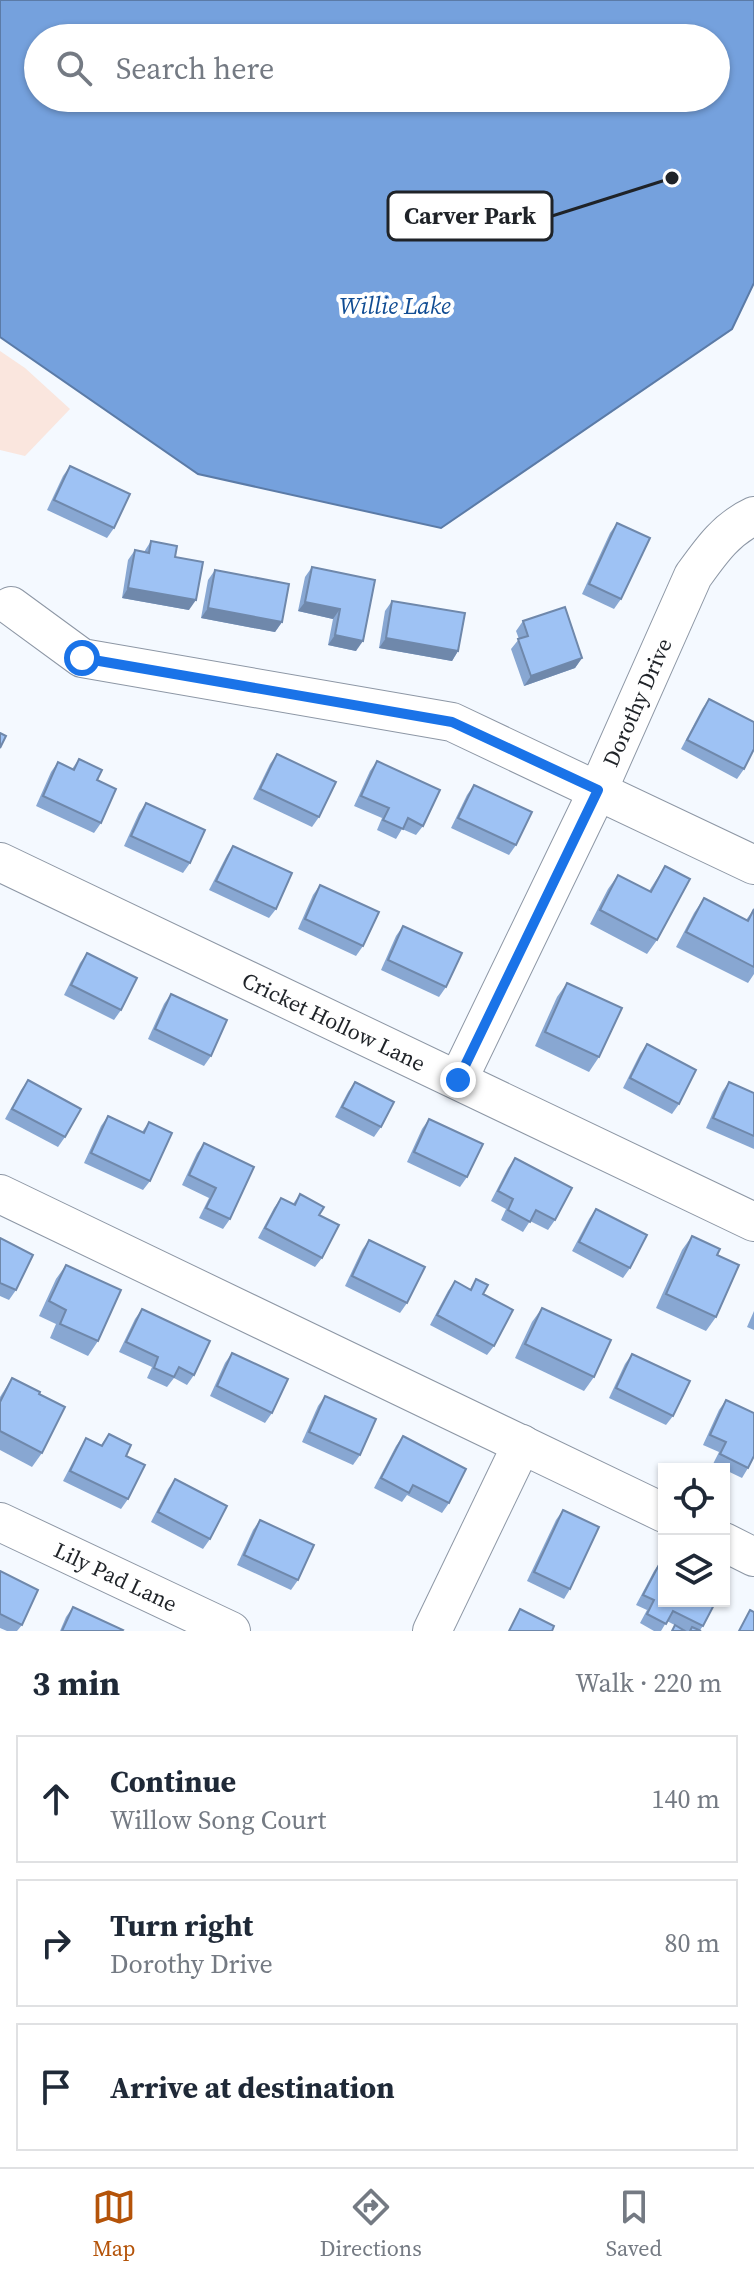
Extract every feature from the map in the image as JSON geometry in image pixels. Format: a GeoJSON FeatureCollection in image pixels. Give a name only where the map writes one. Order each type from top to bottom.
{"type":"FeatureCollection","features":[{"type":"Feature","properties":{"kind":"street","name":"Dorothy Drive"},"geometry":{"type":"LineString","coordinates":[[458,1080],[598,790],[693,576],[736,525],[754,516]]}},
{"type":"Feature","properties":{"kind":"street"},"geometry":{"type":"LineString","coordinates":[[11,606],[82,658],[452,722],[754,865]]}},
{"type":"Feature","properties":{"kind":"street","name":"Cricket Hollow Lane"},"geometry":{"type":"LineString","coordinates":[[0,862],[754,1222]]}},
{"type":"Feature","properties":{"kind":"street"},"geometry":{"type":"LineString","coordinates":[[0,1194],[658,1510]]}},
{"type":"Feature","properties":{"kind":"street"},"geometry":{"type":"LineString","coordinates":[[432,1631],[522,1444]]}},
{"type":"Feature","properties":{"kind":"street","name":"Lily Pad Lane"},"geometry":{"type":"LineString","coordinates":[[0,1522],[231,1631]]}},
{"type":"Feature","properties":{"kind":"street"},"geometry":{"type":"LineString","coordinates":[[730,1545],[754,1557]]}},
{"type":"Feature","properties":{"kind":"shaded area"},"geometry":{"type":"Polygon","coordinates":[[[0,351],[25,368],[70,409],[25,456],[0,450],[0,351]]]}},
{"type":"Feature","properties":{"kind":"water","name":"Willie Lake"},"geometry":{"type":"Polygon","coordinates":[[[0,0],[754,0],[754,283],[732,329],[441,528],[198,474],[0,337],[0,0]]]}},
{"type":"Feature","properties":{"kind":"building"},"geometry":{"type":"Polygon","coordinates":[[[70,466],[130,494],[114,528],[54,500],[70,466]]]}},
{"type":"Feature","properties":{"kind":"building"},"geometry":{"type":"Polygon","coordinates":[[[617,523],[650,538],[621,599],[589,584],[617,523]]]}},
{"type":"Feature","properties":{"kind":"building"},"geometry":{"type":"Polygon","coordinates":[[[151,541],[177,546],[175,557],[203,562],[196,600],[128,588],[135,550],[149,553],[151,541]]]}},
{"type":"Feature","properties":{"kind":"building"},"geometry":{"type":"Polygon","coordinates":[[[312,567],[375,580],[363,641],[335,635],[340,609],[305,602],[312,567]]]}},
{"type":"Feature","properties":{"kind":"building"},"geometry":{"type":"Polygon","coordinates":[[[215,570],[289,584],[282,622],[208,608],[215,570]]]}},
{"type":"Feature","properties":{"kind":"building"},"geometry":{"type":"Polygon","coordinates":[[[392,601],[465,613],[458,651],[386,638],[392,601]]]}},
{"type":"Feature","properties":{"kind":"building"},"geometry":{"type":"Polygon","coordinates":[[[565,607],[582,658],[531,676],[518,639],[528,636],[523,621],[565,607]]]}},
{"type":"Feature","properties":{"kind":"building"},"geometry":{"type":"Polygon","coordinates":[[[709,699],[754,722],[754,749],[744,769],[687,740],[709,699]]]}},
{"type":"Feature","properties":{"kind":"building"},"geometry":{"type":"Polygon","coordinates":[[[0,733],[6,736],[0,748],[0,733]]]}},
{"type":"Feature","properties":{"kind":"building"},"geometry":{"type":"Polygon","coordinates":[[[277,754],[336,782],[319,817],[260,789],[277,754]]]}},
{"type":"Feature","properties":{"kind":"building"},"geometry":{"type":"Polygon","coordinates":[[[79,759],[102,770],[97,780],[116,789],[101,823],[43,796],[58,762],[74,770],[79,759]]]}},
{"type":"Feature","properties":{"kind":"building"},"geometry":{"type":"Polygon","coordinates":[[[377,761],[440,790],[423,826],[408,818],[403,829],[383,820],[389,808],[361,796],[377,761]]]}},
{"type":"Feature","properties":{"kind":"building"},"geometry":{"type":"Polygon","coordinates":[[[474,785],[532,812],[516,845],[458,818],[474,785]]]}},
{"type":"Feature","properties":{"kind":"building"},"geometry":{"type":"Polygon","coordinates":[[[146,803],[205,830],[190,863],[131,836],[146,803]]]}},
{"type":"Feature","properties":{"kind":"building"},"geometry":{"type":"Polygon","coordinates":[[[233,846],[292,873],[276,909],[216,881],[233,846]]]}},
{"type":"Feature","properties":{"kind":"building"},"geometry":{"type":"Polygon","coordinates":[[[665,866],[690,879],[657,940],[600,910],[618,875],[651,892],[665,866]]]}},
{"type":"Feature","properties":{"kind":"building"},"geometry":{"type":"Polygon","coordinates":[[[320,885],[379,912],[363,946],[305,919],[320,885]]]}},
{"type":"Feature","properties":{"kind":"building"},"geometry":{"type":"Polygon","coordinates":[[[704,898],[748,921],[754,909],[754,967],[686,932],[704,898]]]}},
{"type":"Feature","properties":{"kind":"building"},"geometry":{"type":"Polygon","coordinates":[[[403,926],[462,953],[446,987],[388,960],[403,926]]]}},
{"type":"Feature","properties":{"kind":"building"},"geometry":{"type":"Polygon","coordinates":[[[87,953],[137,978],[121,1010],[71,985],[87,953]]]}},
{"type":"Feature","properties":{"kind":"building"},"geometry":{"type":"Polygon","coordinates":[[[567,983],[622,1008],[599,1057],[545,1032],[567,983]]]}},
{"type":"Feature","properties":{"kind":"building"},"geometry":{"type":"Polygon","coordinates":[[[171,994],[227,1020],[211,1056],[155,1029],[171,994]]]}},
{"type":"Feature","properties":{"kind":"building"},"geometry":{"type":"Polygon","coordinates":[[[647,1044],[696,1070],[679,1104],[630,1078],[647,1044]]]}},
{"type":"Feature","properties":{"kind":"building"},"geometry":{"type":"Polygon","coordinates":[[[28,1080],[81,1109],[65,1137],[12,1109],[28,1080]]]}},
{"type":"Feature","properties":{"kind":"building"},"geometry":{"type":"Polygon","coordinates":[[[355,1082],[394,1102],[381,1127],[342,1107],[355,1082]]]}},
{"type":"Feature","properties":{"kind":"building"},"geometry":{"type":"Polygon","coordinates":[[[729,1082],[754,1093],[754,1136],[713,1118],[729,1082]]]}},
{"type":"Feature","properties":{"kind":"building"},"geometry":{"type":"Polygon","coordinates":[[[108,1116],[144,1133],[149,1122],[172,1133],[150,1181],[91,1153],[108,1116]]]}},
{"type":"Feature","properties":{"kind":"building"},"geometry":{"type":"Polygon","coordinates":[[[429,1119],[483,1144],[467,1177],[414,1152],[429,1119]]]}},
{"type":"Feature","properties":{"kind":"building"},"geometry":{"type":"Polygon","coordinates":[[[204,1143],[254,1167],[230,1219],[206,1208],[216,1188],[189,1175],[204,1143]]]}},
{"type":"Feature","properties":{"kind":"building"},"geometry":{"type":"Polygon","coordinates":[[[515,1158],[572,1188],[555,1220],[536,1210],[530,1222],[508,1210],[513,1199],[498,1191],[515,1158]]]}},
{"type":"Feature","properties":{"kind":"building"},"geometry":{"type":"Polygon","coordinates":[[[300,1194],[324,1207],[319,1215],[339,1225],[322,1258],[265,1228],[281,1198],[295,1205],[300,1194]]]}},
{"type":"Feature","properties":{"kind":"building"},"geometry":{"type":"Polygon","coordinates":[[[596,1209],[647,1235],[630,1268],[579,1242],[596,1209]]]}},
{"type":"Feature","properties":{"kind":"building"},"geometry":{"type":"Polygon","coordinates":[[[692,1236],[720,1249],[717,1255],[739,1265],[716,1317],[666,1294],[692,1236]]]}},
{"type":"Feature","properties":{"kind":"building"},"geometry":{"type":"Polygon","coordinates":[[[0,1238],[33,1255],[16,1290],[0,1283],[0,1238]]]}},
{"type":"Feature","properties":{"kind":"building"},"geometry":{"type":"Polygon","coordinates":[[[369,1240],[425,1267],[407,1303],[352,1276],[369,1240]]]}},
{"type":"Feature","properties":{"kind":"building"},"geometry":{"type":"Polygon","coordinates":[[[66,1265],[121,1290],[98,1341],[60,1324],[66,1310],[49,1301],[66,1265]]]}},
{"type":"Feature","properties":{"kind":"building"},"geometry":{"type":"Polygon","coordinates":[[[476,1279],[488,1285],[483,1294],[513,1310],[494,1346],[437,1315],[455,1281],[471,1290],[476,1279]]]}},
{"type":"Feature","properties":{"kind":"building"},"geometry":{"type":"Polygon","coordinates":[[[542,1308],[611,1340],[594,1377],[525,1344],[542,1308]]]}},
{"type":"Feature","properties":{"kind":"building"},"geometry":{"type":"Polygon","coordinates":[[[142,1309],[210,1341],[194,1375],[179,1367],[174,1377],[154,1368],[158,1357],[126,1342],[142,1309]]]}},
{"type":"Feature","properties":{"kind":"building"},"geometry":{"type":"Polygon","coordinates":[[[232,1353],[288,1379],[272,1413],[217,1386],[232,1353]]]}},
{"type":"Feature","properties":{"kind":"building"},"geometry":{"type":"Polygon","coordinates":[[[632,1354],[690,1381],[673,1416],[616,1388],[632,1354]]]}},
{"type":"Feature","properties":{"kind":"building"},"geometry":{"type":"Polygon","coordinates":[[[12,1378],[65,1407],[42,1453],[0,1431],[0,1402],[12,1378]]]}},
{"type":"Feature","properties":{"kind":"building"},"geometry":{"type":"Polygon","coordinates":[[[325,1396],[376,1419],[360,1455],[309,1432],[325,1396]]]}},
{"type":"Feature","properties":{"kind":"building"},"geometry":{"type":"Polygon","coordinates":[[[726,1400],[754,1413],[754,1456],[748,1468],[720,1454],[726,1442],[710,1435],[726,1400]]]}},
{"type":"Feature","properties":{"kind":"building"},"geometry":{"type":"Polygon","coordinates":[[[109,1434],[131,1445],[126,1456],[145,1465],[128,1499],[70,1471],[86,1438],[102,1446],[109,1434]]]}},
{"type":"Feature","properties":{"kind":"building"},"geometry":{"type":"Polygon","coordinates":[[[403,1436],[466,1469],[449,1503],[413,1485],[409,1493],[381,1478],[403,1436]]]}},
{"type":"Feature","properties":{"kind":"building"},"geometry":{"type":"Polygon","coordinates":[[[175,1479],[227,1506],[210,1539],[158,1512],[175,1479]]]}},
{"type":"Feature","properties":{"kind":"building"},"geometry":{"type":"Polygon","coordinates":[[[563,1510],[599,1527],[570,1589],[534,1572],[563,1510]]]}},
{"type":"Feature","properties":{"kind":"building"},"geometry":{"type":"Polygon","coordinates":[[[260,1520],[314,1545],[298,1580],[244,1555],[260,1520]]]}},
{"type":"Feature","properties":{"kind":"building"},"geometry":{"type":"Polygon","coordinates":[[[658,1567],[658,1607],[713,1607],[703,1626],[673,1611],[666,1624],[647,1614],[654,1600],[643,1595],[658,1567]]]}},
{"type":"Feature","properties":{"kind":"building"},"geometry":{"type":"Polygon","coordinates":[[[0,1571],[38,1590],[22,1625],[0,1614],[0,1571]]]}},
{"type":"Feature","properties":{"kind":"building"},"geometry":{"type":"Polygon","coordinates":[[[73,1607],[123,1630],[62,1631],[73,1607]]]}},
{"type":"Feature","properties":{"kind":"building"},"geometry":{"type":"Polygon","coordinates":[[[520,1609],[554,1626],[552,1631],[509,1631],[520,1609]]]}},
{"type":"Feature","properties":{"kind":"building"},"geometry":{"type":"Polygon","coordinates":[[[750,1610],[754,1612],[754,1631],[739,1631],[750,1610]]]}},
{"type":"Feature","properties":{"kind":"place","name":"Carver Park"},"geometry":{"type":"Point","coordinates":[672,178]}},
{"type":"Feature","properties":{"kind":"route"},"geometry":{"type":"LineString","coordinates":[[82,658],[452,722],[598,790],[458,1080]]}}]}
